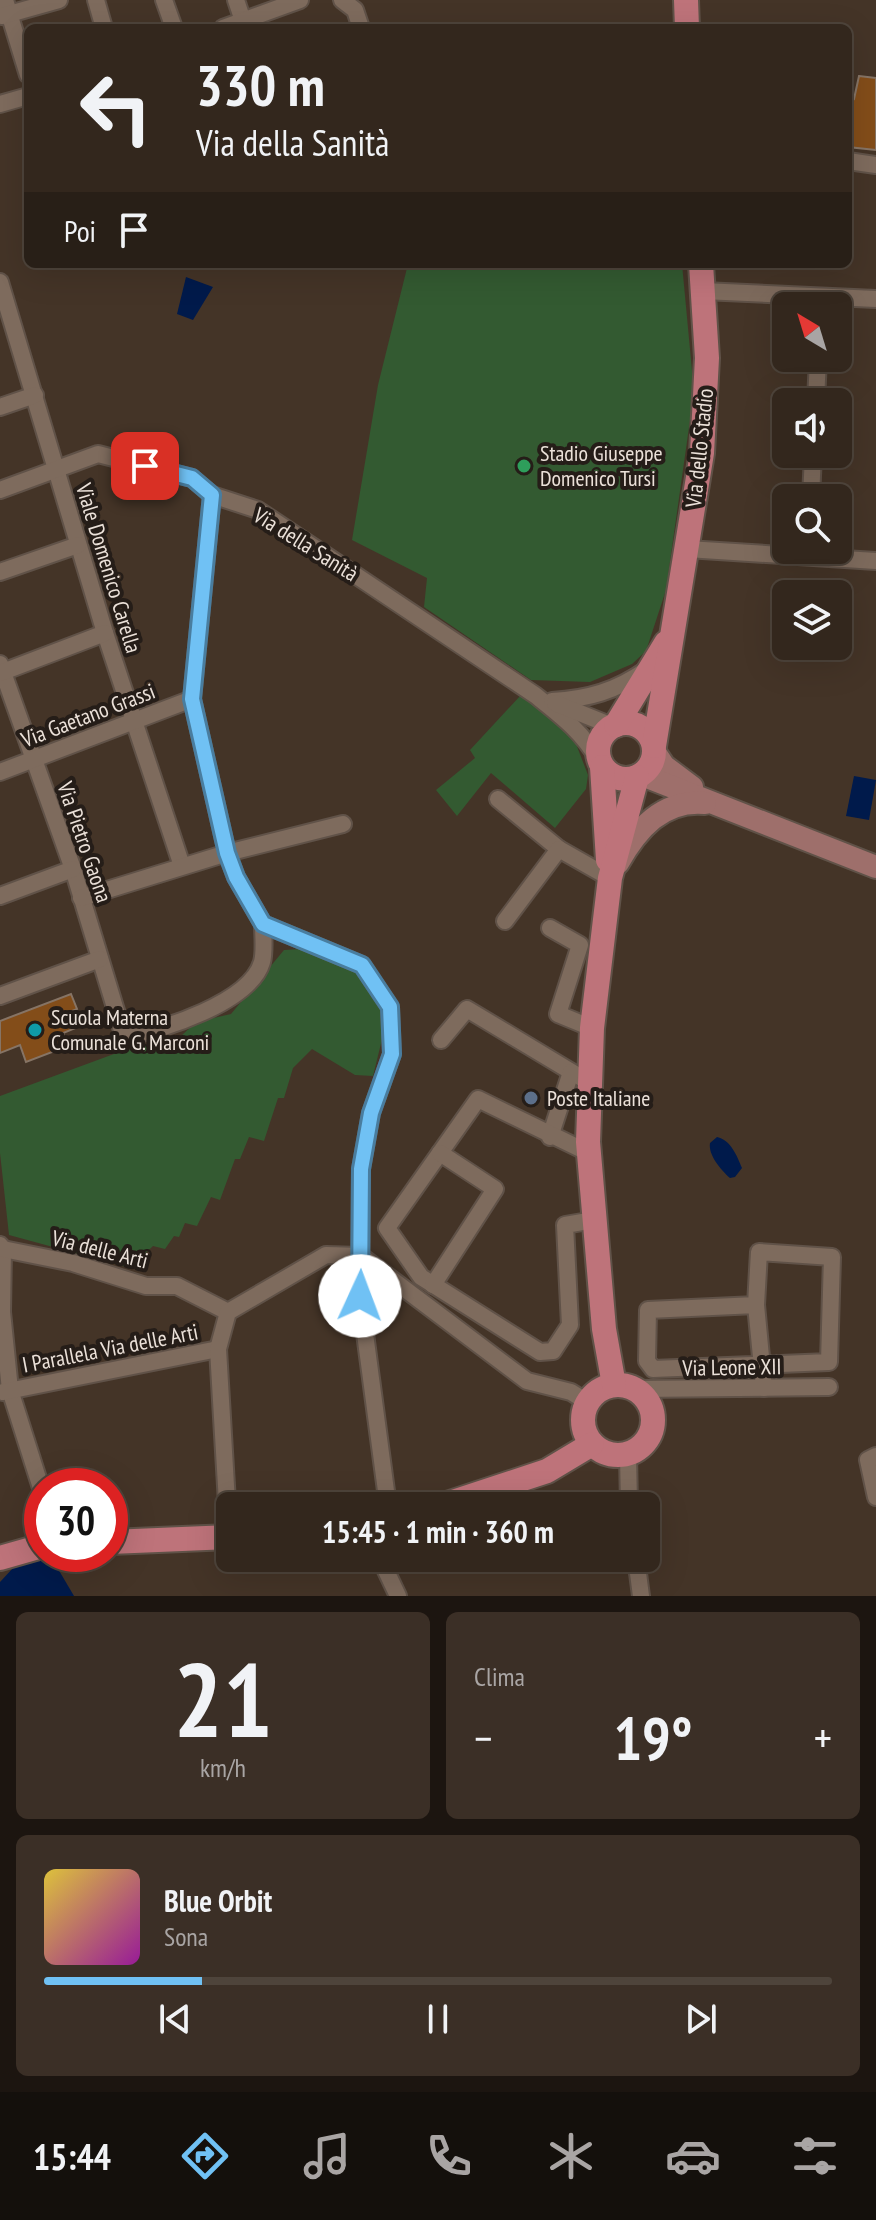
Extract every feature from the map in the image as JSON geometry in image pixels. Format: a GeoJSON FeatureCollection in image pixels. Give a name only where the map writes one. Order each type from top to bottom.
{"type":"FeatureCollection","features":[{"type":"Feature","properties":{"kind":"main road"},"geometry":{"type":"LineString","coordinates":[[686,0],[687,24]]}},
{"type":"Feature","properties":{"kind":"main road","name":"Via dello Stadio"},"geometry":{"type":"LineString","coordinates":[[654,748],[702,453],[707,358],[701,268]]}},
{"type":"Feature","properties":{"kind":"main road","name":"Via dello Stadio"},"geometry":{"type":"LineString","coordinates":[[614,726],[674,630]]}},
{"type":"Feature","properties":{"kind":"main road"},"geometry":{"type":"LineString","coordinates":[[610,878],[598,744],[614,726],[639,726],[651,737],[664,766],[683,782],[734,812]]}},
{"type":"Feature","properties":{"kind":"main road"},"geometry":{"type":"LineString","coordinates":[[624,1387],[594,1394],[587,1402],[583,1424],[592,1444],[602,1452],[628,1454],[639,1449],[653,1430],[651,1406],[624,1387],[604,1329],[581,1077],[592,1028],[610,878],[639,776],[653,760],[654,748]]}},
{"type":"Feature","properties":{"kind":"main road"},"geometry":{"type":"LineString","coordinates":[[600,764],[618,778],[639,776],[876,867]]}},
{"type":"Feature","properties":{"kind":"main road"},"geometry":{"type":"LineString","coordinates":[[610,878],[643,825],[663,811],[687,801],[710,803]]}},
{"type":"Feature","properties":{"kind":"main road"},"geometry":{"type":"LineString","coordinates":[[483,1492],[547,1471],[592,1444]]}},
{"type":"Feature","properties":{"kind":"main road"},"geometry":{"type":"LineString","coordinates":[[128,1541],[216,1538]]}},
{"type":"Feature","properties":{"kind":"main road"},"geometry":{"type":"LineString","coordinates":[[0,1558],[24,1551]]}},
{"type":"Feature","properties":{"kind":"street"},"geometry":{"type":"LineString","coordinates":[[24,64],[5,10],[59,0]]}},
{"type":"Feature","properties":{"kind":"street"},"geometry":{"type":"LineString","coordinates":[[96,0],[103,24]]}},
{"type":"Feature","properties":{"kind":"street"},"geometry":{"type":"LineString","coordinates":[[164,0],[173,24]]}},
{"type":"Feature","properties":{"kind":"street"},"geometry":{"type":"LineString","coordinates":[[236,0],[243,21]]}},
{"type":"Feature","properties":{"kind":"street"},"geometry":{"type":"LineString","coordinates":[[234,24],[300,0]]}},
{"type":"Feature","properties":{"kind":"street"},"geometry":{"type":"LineString","coordinates":[[342,0],[355,10],[360,24]]}},
{"type":"Feature","properties":{"kind":"street"},"geometry":{"type":"LineString","coordinates":[[0,104],[24,97]]}},
{"type":"Feature","properties":{"kind":"street"},"geometry":{"type":"LineString","coordinates":[[852,162],[876,165]]}},
{"type":"Feature","properties":{"kind":"street","name":"Viale Domenico Carella"},"geometry":{"type":"LineString","coordinates":[[0,282],[4,311],[35,395],[105,633],[182,866]]}},
{"type":"Feature","properties":{"kind":"street"},"geometry":{"type":"LineString","coordinates":[[703,291],[772,297]]}},
{"type":"Feature","properties":{"kind":"street"},"geometry":{"type":"LineString","coordinates":[[852,300],[876,299]]}},
{"type":"Feature","properties":{"kind":"street"},"geometry":{"type":"LineString","coordinates":[[0,407],[35,395]]}},
{"type":"Feature","properties":{"kind":"street","name":"Via della Sanità"},"geometry":{"type":"LineString","coordinates":[[0,490],[98,454],[192,478],[212,495],[258,510],[535,695],[574,726],[589,743],[600,764]]}},
{"type":"Feature","properties":{"kind":"street"},"geometry":{"type":"LineString","coordinates":[[212,495],[192,699],[227,853],[236,877],[263,924],[362,965],[390,1007],[392,1054],[371,1113],[361,1169],[360,1296],[386,1492]]}},
{"type":"Feature","properties":{"kind":"street"},"geometry":{"type":"LineString","coordinates":[[0,572],[78,545]]}},
{"type":"Feature","properties":{"kind":"street"},"geometry":{"type":"LineString","coordinates":[[687,549],[772,552]]}},
{"type":"Feature","properties":{"kind":"street"},"geometry":{"type":"LineString","coordinates":[[852,558],[876,561]]}},
{"type":"Feature","properties":{"kind":"street"},"geometry":{"type":"LineString","coordinates":[[1,670],[105,633]]}},
{"type":"Feature","properties":{"kind":"street","name":"Via dello Stadio"},"geometry":{"type":"LineString","coordinates":[[552,701],[582,699],[608,692],[651,667]]}},
{"type":"Feature","properties":{"kind":"street","name":"Via Pietro Gaona"},"geometry":{"type":"LineString","coordinates":[[1,670],[73,869],[124,1037],[159,1031],[241,991],[262,963],[263,924]]}},
{"type":"Feature","properties":{"kind":"street","name":"Via della Sanità"},"geometry":{"type":"LineString","coordinates":[[535,695],[614,726]]}},
{"type":"Feature","properties":{"kind":"street","name":"Via Gaetano Grassi"},"geometry":{"type":"LineString","coordinates":[[0,772],[192,699]]}},
{"type":"Feature","properties":{"kind":"street"},"geometry":{"type":"LineString","coordinates":[[498,799],[559,849],[610,878]]}},
{"type":"Feature","properties":{"kind":"street"},"geometry":{"type":"LineString","coordinates":[[81,898],[227,853],[343,824]]}},
{"type":"Feature","properties":{"kind":"street"},"geometry":{"type":"LineString","coordinates":[[505,921],[559,849]]}},
{"type":"Feature","properties":{"kind":"street"},"geometry":{"type":"LineString","coordinates":[[0,896],[73,869]]}},
{"type":"Feature","properties":{"kind":"street"},"geometry":{"type":"LineString","coordinates":[[550,928],[580,945],[558,1014],[592,1028]]}},
{"type":"Feature","properties":{"kind":"street"},"geometry":{"type":"LineString","coordinates":[[1,994],[100,959]]}},
{"type":"Feature","properties":{"kind":"street"},"geometry":{"type":"LineString","coordinates":[[441,1040],[467,1009],[581,1077],[550,1137]]}},
{"type":"Feature","properties":{"kind":"street"},"geometry":{"type":"LineString","coordinates":[[589,1153],[550,1137],[478,1099],[387,1228],[421,1277],[540,1352],[553,1351],[570,1325],[565,1225],[594,1220]]}},
{"type":"Feature","properties":{"kind":"street"},"geometry":{"type":"LineString","coordinates":[[433,1285],[495,1189],[440,1153]]}},
{"type":"Feature","properties":{"kind":"street"},"geometry":{"type":"LineString","coordinates":[[2,1247],[5,1391],[33,1468]]}},
{"type":"Feature","properties":{"kind":"street","name":"Via delle Arti"},"geometry":{"type":"LineString","coordinates":[[2,1247],[73,1263],[146,1286],[177,1286],[228,1312]]}},
{"type":"Feature","properties":{"kind":"street"},"geometry":{"type":"LineString","coordinates":[[756,1305],[648,1310],[647,1361],[653,1369],[762,1365],[829,1362],[832,1257],[759,1252],[756,1305],[762,1365],[764,1388]]}},
{"type":"Feature","properties":{"kind":"street"},"geometry":{"type":"LineString","coordinates":[[226,1492],[218,1349],[228,1312],[326,1255],[361,1256],[527,1381],[571,1392],[587,1402]]}},
{"type":"Feature","properties":{"kind":"street","name":"I Parallela Via delle Arti"},"geometry":{"type":"LineString","coordinates":[[5,1391],[218,1349]]}},
{"type":"Feature","properties":{"kind":"street","name":"Via Leone XII"},"geometry":{"type":"LineString","coordinates":[[624,1387],[829,1387]]}},
{"type":"Feature","properties":{"kind":"street"},"geometry":{"type":"LineString","coordinates":[[628,1454],[629,1492]]}},
{"type":"Feature","properties":{"kind":"street"},"geometry":{"type":"LineString","coordinates":[[876,1456],[868,1460],[876,1497]]}},
{"type":"Feature","properties":{"kind":"street"},"geometry":{"type":"LineString","coordinates":[[387,1572],[398,1596]]}},
{"type":"Feature","properties":{"kind":"street"},"geometry":{"type":"LineString","coordinates":[[638,1572],[641,1596]]}},
{"type":"Feature","properties":{"kind":"green space","name":"Stadio Giuseppe Domenico Tursi"},"geometry":{"type":"Polygon","coordinates":[[[407,268],[682,268],[694,392],[666,590],[646,651],[632,664],[590,682],[531,680],[424,607],[427,578],[352,540],[378,385],[407,268]]]}},
{"type":"Feature","properties":{"kind":"green space"},"geometry":{"type":"Polygon","coordinates":[[[521,695],[573,736],[588,775],[586,789],[555,828],[491,773],[457,816],[436,790],[475,758],[470,750],[521,695]]]}},
{"type":"Feature","properties":{"kind":"green space"},"geometry":{"type":"Polygon","coordinates":[[[320,948],[362,965],[390,1007],[373,1076],[355,1075],[312,1049],[293,1068],[284,1098],[278,1098],[264,1141],[249,1137],[240,1159],[235,1159],[220,1200],[211,1197],[197,1226],[185,1223],[179,1237],[174,1236],[165,1249],[153,1246],[130,1268],[9,1235],[0,1153],[0,1096],[122,1051],[179,1038],[196,1022],[231,1014],[284,950],[320,948]]]}},
{"type":"Feature","properties":{"kind":"water"},"geometry":{"type":"Polygon","coordinates":[[[186,277],[213,287],[193,320],[177,314],[186,277]]]}},
{"type":"Feature","properties":{"kind":"water"},"geometry":{"type":"Polygon","coordinates":[[[854,776],[876,780],[869,820],[846,816],[854,776]]]}},
{"type":"Feature","properties":{"kind":"water"},"geometry":{"type":"Polygon","coordinates":[[[717,1137],[730,1145],[738,1159],[742,1168],[735,1177],[730,1178],[713,1157],[710,1143],[717,1137]]]}},
{"type":"Feature","properties":{"kind":"water"},"geometry":{"type":"Polygon","coordinates":[[[24,1565],[24,1572],[60,1572],[74,1596],[0,1596],[0,1582],[13,1568],[24,1565]]]}},
{"type":"Feature","properties":{"kind":"building"},"geometry":{"type":"Polygon","coordinates":[[[859,76],[876,78],[876,150],[852,147],[854,99],[859,76]]]}},
{"type":"Feature","properties":{"kind":"building","name":"Scuola Materna Comunale G. Marconi"},"geometry":{"type":"Polygon","coordinates":[[[71,994],[77,1009],[72,1011],[78,1027],[63,1033],[68,1046],[26,1062],[20,1045],[0,1053],[0,1021],[71,994]]]}},
{"type":"Feature","properties":{"kind":"place","name":"Stadio Giuseppe Domenico Tursi"},"geometry":{"type":"Point","coordinates":[524,466]}},
{"type":"Feature","properties":{"kind":"place","name":"Scuola Materna Comunale G. Marconi"},"geometry":{"type":"Point","coordinates":[35,1030]}},
{"type":"Feature","properties":{"kind":"place","name":"Poste Italiane"},"geometry":{"type":"Point","coordinates":[531,1098]}},
{"type":"Feature","properties":{"kind":"route"},"geometry":{"type":"LineString","coordinates":[[145,466],[192,478],[212,495],[192,699],[227,853],[236,877],[263,924],[362,965],[390,1007],[392,1054],[371,1113],[361,1169],[360,1296]]}}]}
